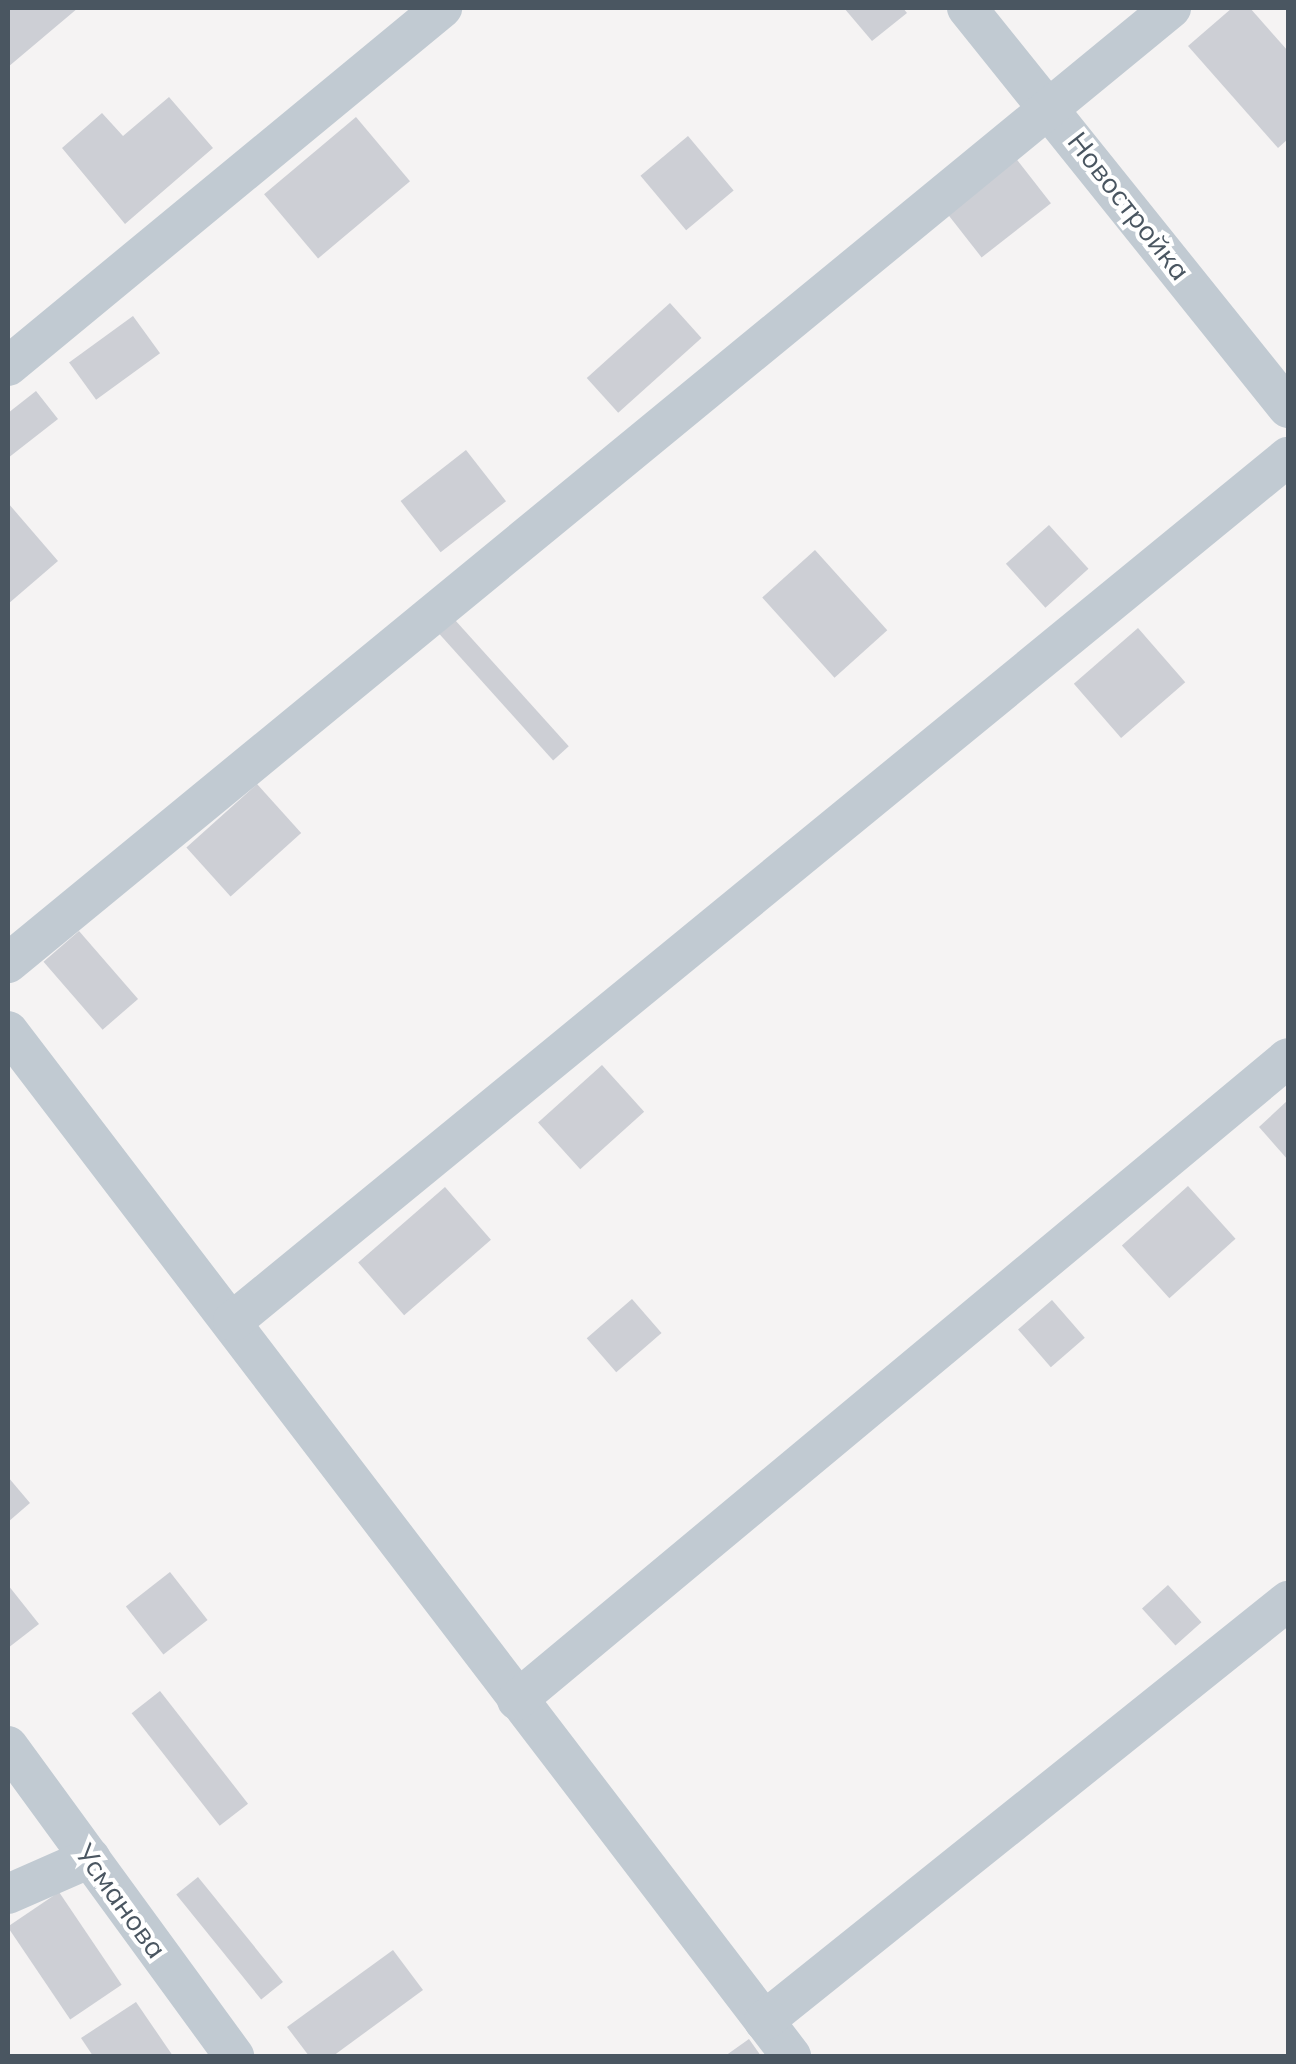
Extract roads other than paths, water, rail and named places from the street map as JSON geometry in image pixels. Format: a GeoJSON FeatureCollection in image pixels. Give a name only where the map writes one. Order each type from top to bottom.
{"type":"FeatureCollection","features":[{"type":"Feature","properties":{"kind":"street"},"geometry":{"type":"LineString","coordinates":[[8,366],[442,8]]}},
{"type":"Feature","properties":{"kind":"street","name":"Новостройка"},"geometry":{"type":"LineString","coordinates":[[966,8],[1050,107],[1288,408]]}},
{"type":"Feature","properties":{"kind":"street"},"geometry":{"type":"LineString","coordinates":[[8,963],[1171,8]]}},
{"type":"Feature","properties":{"kind":"street"},"geometry":{"type":"LineString","coordinates":[[233,1321],[1288,456]]}},
{"type":"Feature","properties":{"kind":"street"},"geometry":{"type":"LineString","coordinates":[[8,1032],[233,1321],[516,1700],[791,2056]]}},
{"type":"Feature","properties":{"kind":"street"},"geometry":{"type":"LineString","coordinates":[[516,1700],[1288,1058]]}},
{"type":"Feature","properties":{"kind":"street"},"geometry":{"type":"LineString","coordinates":[[764,2022],[1288,1602]]}},
{"type":"Feature","properties":{"kind":"street","name":"Усманова"},"geometry":{"type":"LineString","coordinates":[[8,1746],[234,2056]]}},
{"type":"Feature","properties":{"kind":"street"},"geometry":{"type":"LineString","coordinates":[[8,1894],[90,1858]]}}]}
